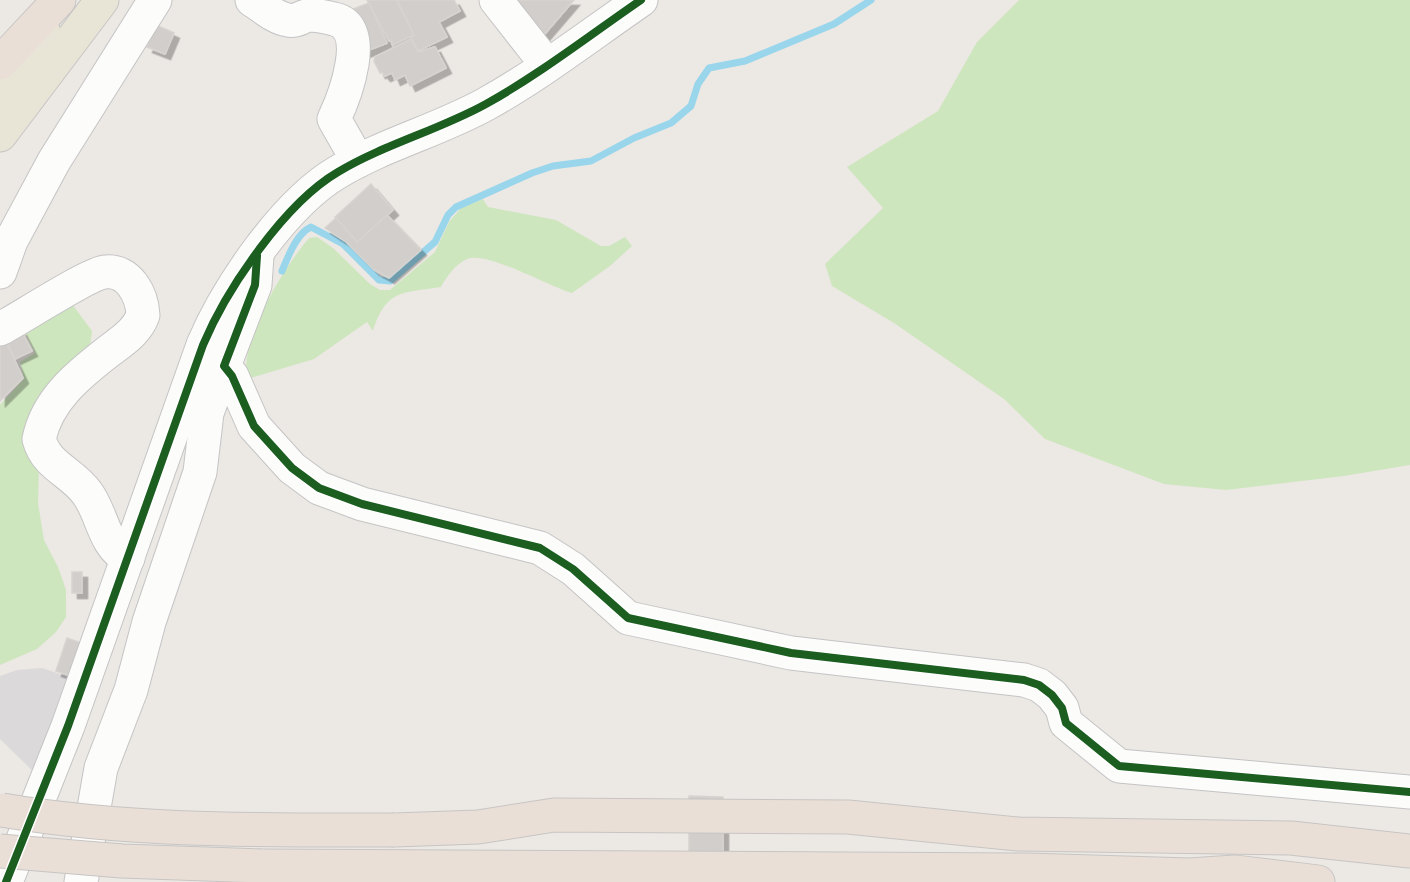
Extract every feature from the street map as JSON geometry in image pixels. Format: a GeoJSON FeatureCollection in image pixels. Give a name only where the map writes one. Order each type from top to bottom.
{"type":"FeatureCollection","features":[{"type":"Feature","properties":{"kind":"highway"},"geometry":{"type":"LineString","coordinates":[[0,63],[59,0]]}},
{"type":"Feature","properties":{"kind":"highway"},"geometry":{"type":"LineString","coordinates":[[1,809],[55,819],[135,826],[394,830],[478,827],[554,815],[836,817],[1018,834],[1291,838],[1410,851]]}},
{"type":"Feature","properties":{"kind":"highway"},"geometry":{"type":"LineString","coordinates":[[0,850],[122,861],[261,866]]}},
{"type":"Feature","properties":{"kind":"highway"},"geometry":{"type":"LineString","coordinates":[[0,870],[261,866],[980,870],[1201,879],[1235,872],[1318,882]]}},
{"type":"Feature","properties":{"kind":"main road"},"geometry":{"type":"LineString","coordinates":[[0,92],[69,0]]}},
{"type":"Feature","properties":{"kind":"main road"},"geometry":{"type":"LineString","coordinates":[[0,135],[102,0]]}},
{"type":"Feature","properties":{"kind":"street"},"geometry":{"type":"LineString","coordinates":[[0,272],[11,241],[54,161],[155,0]]}},
{"type":"Feature","properties":{"kind":"street"},"geometry":{"type":"LineString","coordinates":[[252,0],[279,18],[299,20],[300,8],[346,10],[353,56],[335,124],[358,161]]}},
{"type":"Feature","properties":{"kind":"street"},"geometry":{"type":"LineString","coordinates":[[496,0],[547,65]]}},
{"type":"Feature","properties":{"kind":"street"},"geometry":{"type":"LineString","coordinates":[[6,882],[68,726],[214,321],[257,256],[306,196],[337,172],[466,114],[547,65],[641,0]]}},
{"type":"Feature","properties":{"kind":"street"},"geometry":{"type":"LineString","coordinates":[[81,882],[101,768],[112,734],[125,708],[149,622],[200,472],[207,413],[255,285],[257,256]]}},
{"type":"Feature","properties":{"kind":"street"},"geometry":{"type":"LineString","coordinates":[[0,329],[101,273],[110,272],[121,275],[137,290],[143,315],[136,329],[84,371],[56,399],[45,416],[39,440],[48,459],[78,482],[89,495],[113,549],[128,558]]}},
{"type":"Feature","properties":{"kind":"street"},"geometry":{"type":"LineString","coordinates":[[224,366],[232,376],[260,435],[292,468],[319,488],[362,504],[540,548],[573,569],[628,618],[791,653],[1024,680],[1039,685],[1052,695],[1062,708],[1066,723],[1119,766],[1410,792]]}},
{"type":"Feature","properties":{"kind":"shaded area"},"geometry":{"type":"Polygon","coordinates":[[[42,668],[72,678],[37,775],[0,739],[0,676],[17,670],[42,668]]]}},
{"type":"Feature","properties":{"kind":"green space"},"geometry":{"type":"Polygon","coordinates":[[[1019,0],[1410,0],[1410,465],[1344,476],[1226,490],[1164,484],[1045,439],[1004,399],[894,323],[832,286],[825,264],[883,208],[847,167],[938,111],[977,42],[1019,0]]]}},
{"type":"Feature","properties":{"kind":"green space"},"geometry":{"type":"Polygon","coordinates":[[[483,199],[488,207],[556,220],[601,246],[609,246],[625,237],[632,246],[610,266],[572,293],[506,265],[480,258],[470,258],[449,274],[441,287],[406,292],[390,300],[378,317],[373,331],[367,322],[314,359],[247,379],[246,363],[257,325],[276,285],[309,238],[317,237],[333,248],[370,284],[380,290],[390,290],[435,252],[449,222],[461,208],[483,199]]]}},
{"type":"Feature","properties":{"kind":"green space"},"geometry":{"type":"Polygon","coordinates":[[[69,300],[92,331],[90,347],[39,469],[38,503],[44,540],[58,567],[66,590],[66,617],[56,632],[37,649],[0,665],[0,405],[24,379],[20,362],[35,353],[22,326],[69,300]]]}},
{"type":"Feature","properties":{"kind":"building"},"geometry":{"type":"Polygon","coordinates":[[[367,0],[396,0],[414,35],[393,45],[367,0]]]}},
{"type":"Feature","properties":{"kind":"building"},"geometry":{"type":"Polygon","coordinates":[[[397,0],[454,0],[460,11],[439,22],[447,37],[418,51],[411,37],[414,35],[397,0]]]}},
{"type":"Feature","properties":{"kind":"building"},"geometry":{"type":"Polygon","coordinates":[[[511,0],[574,0],[543,36],[511,0]]]}},
{"type":"Feature","properties":{"kind":"building"},"geometry":{"type":"Polygon","coordinates":[[[369,3],[387,43],[364,52],[348,11],[369,3]]]}},
{"type":"Feature","properties":{"kind":"building"},"geometry":{"type":"Polygon","coordinates":[[[156,25],[174,33],[165,54],[147,47],[156,25]]]}},
{"type":"Feature","properties":{"kind":"building"},"geometry":{"type":"Polygon","coordinates":[[[411,39],[418,52],[435,47],[446,68],[410,86],[405,75],[395,80],[392,73],[385,76],[382,72],[380,73],[374,61],[375,57],[411,39]]]}},
{"type":"Feature","properties":{"kind":"building"},"geometry":{"type":"Polygon","coordinates":[[[371,184],[393,210],[357,242],[335,217],[371,184]]]}},
{"type":"Feature","properties":{"kind":"building"},"geometry":{"type":"Polygon","coordinates":[[[387,215],[421,250],[389,278],[374,270],[346,242],[325,228],[336,218],[357,242],[387,215]]]}},
{"type":"Feature","properties":{"kind":"building"},"geometry":{"type":"Polygon","coordinates":[[[21,330],[32,351],[15,359],[5,338],[21,330]]]}},
{"type":"Feature","properties":{"kind":"building"},"geometry":{"type":"Polygon","coordinates":[[[4,338],[23,378],[0,401],[0,340],[4,338]]]}},
{"type":"Feature","properties":{"kind":"building"},"geometry":{"type":"Polygon","coordinates":[[[72,572],[82,572],[82,593],[72,593],[72,572]]]}},
{"type":"Feature","properties":{"kind":"building"},"geometry":{"type":"Polygon","coordinates":[[[67,638],[81,643],[71,676],[56,671],[67,638]]]}},
{"type":"Feature","properties":{"kind":"building"},"geometry":{"type":"Polygon","coordinates":[[[689,796],[723,797],[723,882],[689,882],[689,796]]]}},
{"type":"Feature","properties":{"kind":"waterway"},"geometry":{"type":"LineString","coordinates":[[282,271],[297,240],[311,227],[343,244],[379,280],[390,281],[435,242],[448,215],[456,207],[532,173],[553,166],[591,161],[634,138],[671,123],[691,106],[698,84],[709,68],[745,61],[834,24],[871,0]]}},
{"type":"Feature","properties":{"kind":"cycle path"},"geometry":{"type":"LineString","coordinates":[[6,882],[68,726],[203,345],[242,273],[278,225],[318,186],[338,172],[374,153],[450,122],[486,104],[545,67],[641,0]]}},
{"type":"Feature","properties":{"kind":"cycle path"},"geometry":{"type":"LineString","coordinates":[[257,256],[255,285],[224,366],[232,376],[254,426],[292,468],[319,488],[362,504],[540,548],[573,569],[628,618],[791,653],[1024,680],[1039,685],[1052,695],[1062,708],[1066,723],[1119,766],[1410,792]]}}]}
